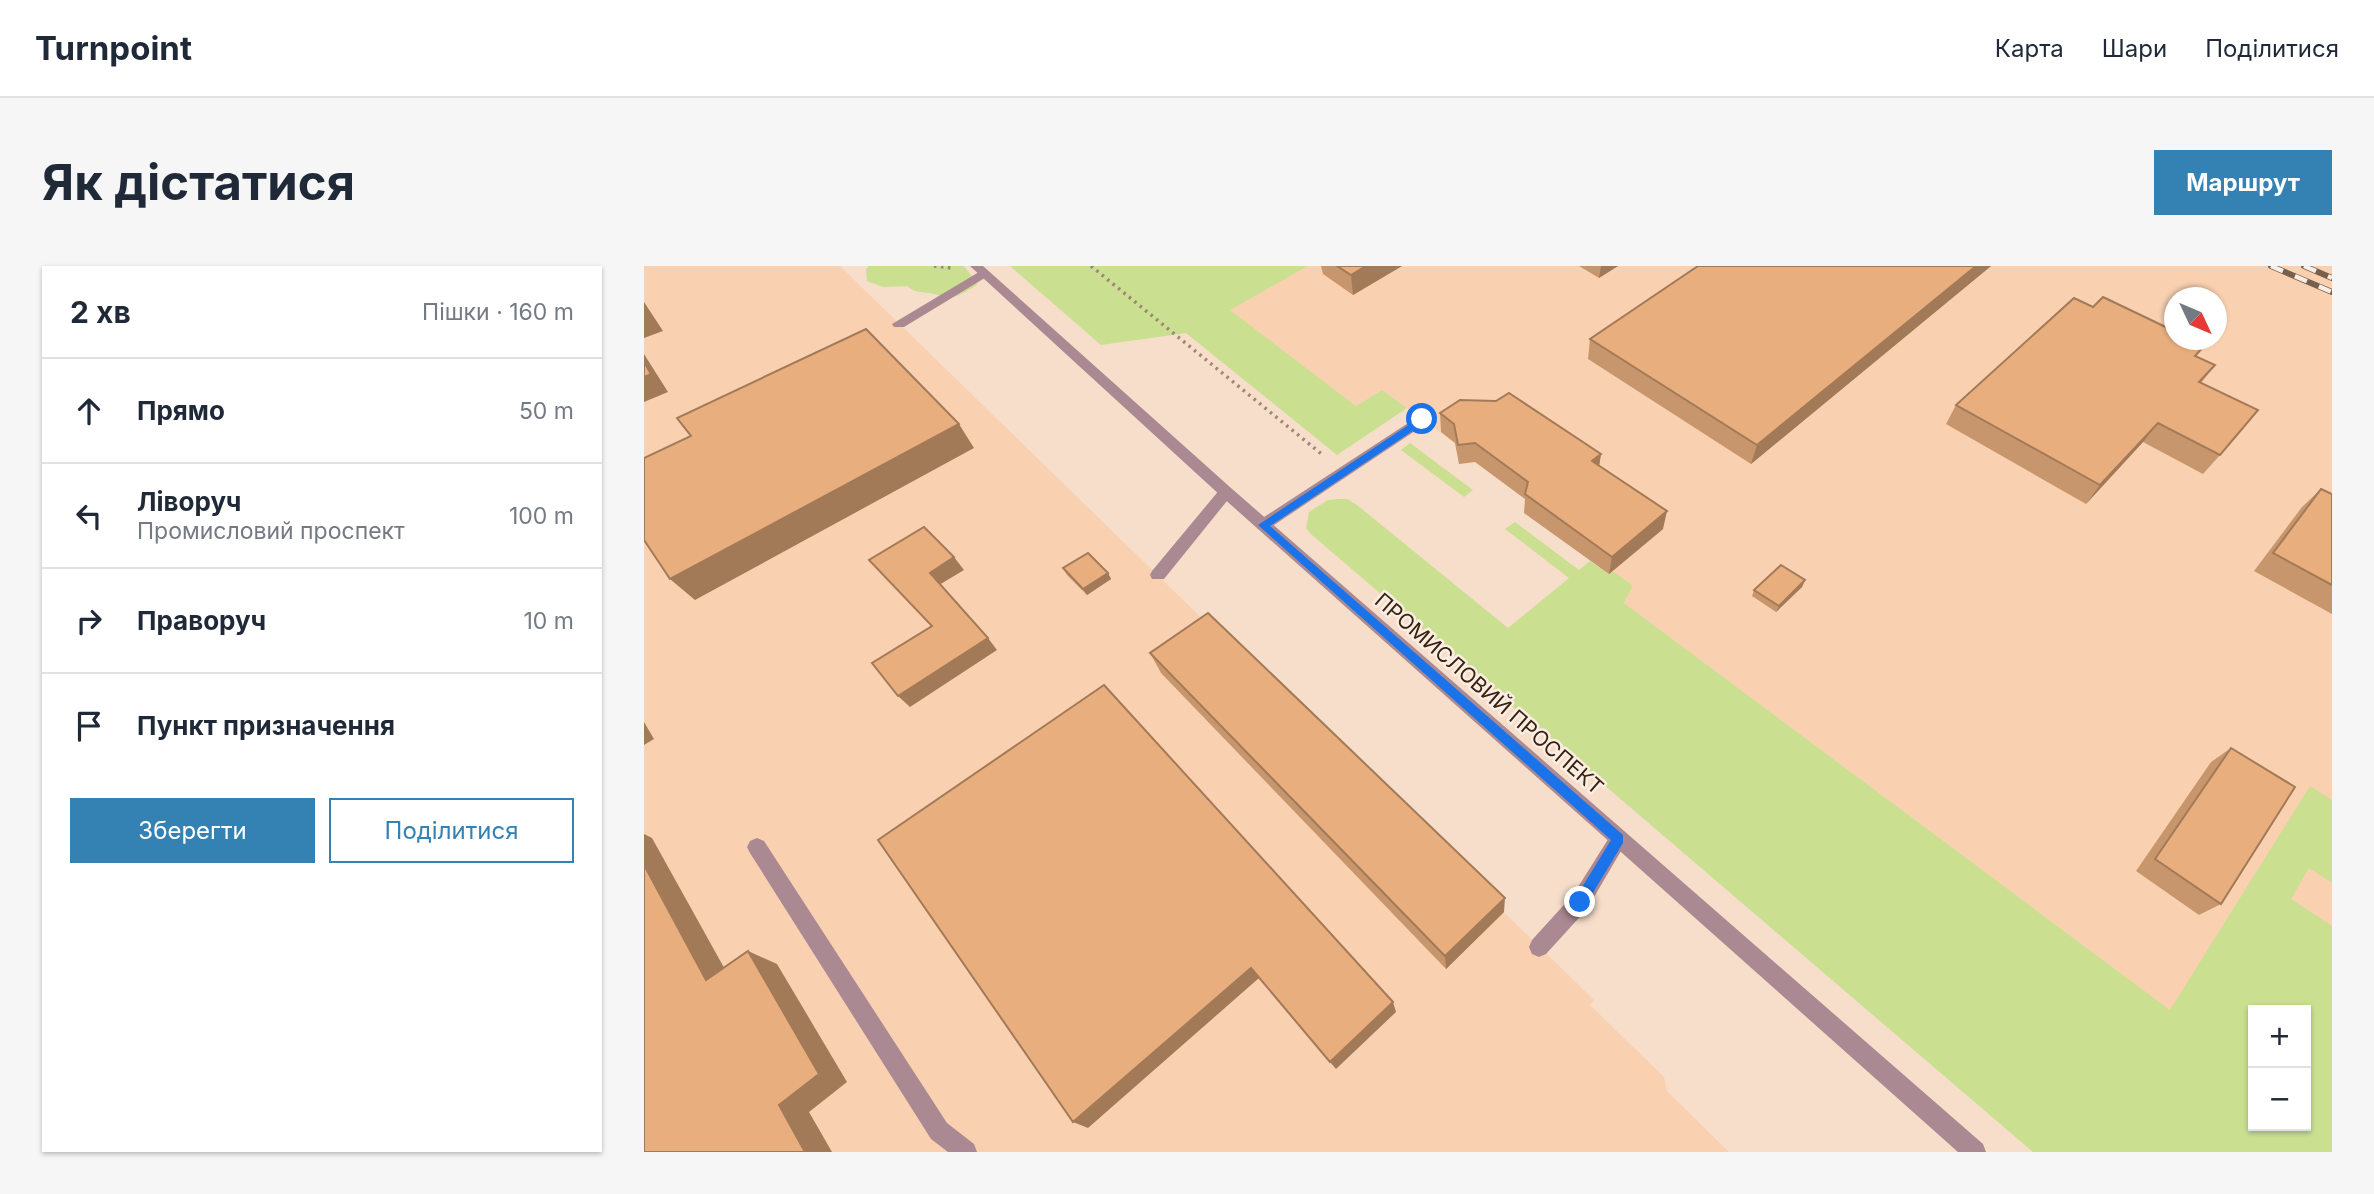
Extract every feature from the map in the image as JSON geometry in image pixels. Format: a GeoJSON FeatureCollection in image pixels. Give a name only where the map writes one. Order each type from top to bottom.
{"type":"FeatureCollection","features":[{"type":"Feature","properties":{"kind":"street"},"geometry":{"type":"LineString","coordinates":[[899,324],[980,269]]}},
{"type":"Feature","properties":{"kind":"street","name":"ПРОМИСЛОВИЙ ПРОСПЕКТ"},"geometry":{"type":"LineString","coordinates":[[980,269],[1263,525],[1975,1152]]}},
{"type":"Feature","properties":{"kind":"street"},"geometry":{"type":"LineString","coordinates":[[1263,525],[1422,419]]}},
{"type":"Feature","properties":{"kind":"street"},"geometry":{"type":"LineString","coordinates":[[1158,575],[1226,492]]}},
{"type":"Feature","properties":{"kind":"street"},"geometry":{"type":"LineString","coordinates":[[1539,947],[1580,902],[1619,839]]}},
{"type":"Feature","properties":{"kind":"street"},"geometry":{"type":"LineString","coordinates":[[757,848],[939,1131],[967,1152]]}},
{"type":"Feature","properties":{"kind":"path"},"geometry":{"type":"LineString","coordinates":[[1091,266],[1343,472]]}},
{"type":"Feature","properties":{"kind":"shaded area"},"geometry":{"type":"Polygon","coordinates":[[[644,266],[840,266],[1594,1000],[1590,1005],[1664,1077],[1667,1091],[1729,1152],[644,1152],[644,266]]]}},
{"type":"Feature","properties":{"kind":"shaded area"},"geometry":{"type":"Polygon","coordinates":[[[1308,266],[2332,266],[2332,1131],[2311,1033],[2311,1005],[2248,1005],[2248,1068],[1624,603],[1633,586],[1609,574],[1524,513],[1530,503],[1476,462],[1459,464],[1455,443],[1382,390],[1356,406],[1229,310],[1308,266]]]}},
{"type":"Feature","properties":{"kind":"green space"},"geometry":{"type":"Polygon","coordinates":[[[869,266],[964,266],[978,284],[950,297],[917,291],[907,286],[883,287],[867,281],[866,269],[869,266]]]}},
{"type":"Feature","properties":{"kind":"green space"},"geometry":{"type":"Polygon","coordinates":[[[1010,266],[1308,266],[1230,310],[1356,406],[1382,390],[1407,408],[1337,455],[1186,333],[1101,345],[1010,266]]]}},
{"type":"Feature","properties":{"kind":"green space"},"geometry":{"type":"Polygon","coordinates":[[[1410,443],[1473,490],[1464,497],[1401,450],[1410,443]]]}},
{"type":"Feature","properties":{"kind":"green space"},"geometry":{"type":"Polygon","coordinates":[[[1347,499],[1508,628],[1569,578],[1505,529],[1515,522],[1579,570],[1590,561],[1609,574],[1613,571],[1633,586],[1624,603],[2170,1010],[2310,786],[2332,800],[2332,883],[2309,868],[2291,899],[2332,926],[2332,1152],[2033,1152],[1312,535],[1306,528],[1309,512],[1328,500],[1347,499]]]}},
{"type":"Feature","properties":{"kind":"building"},"geometry":{"type":"Polygon","coordinates":[[[1337,266],[1366,266],[1351,275],[1337,266]]]}},
{"type":"Feature","properties":{"kind":"building"},"geometry":{"type":"Polygon","coordinates":[[[1698,266],[1976,266],[1757,445],[1590,339],[1698,266]]]}},
{"type":"Feature","properties":{"kind":"building"},"geometry":{"type":"Polygon","coordinates":[[[2103,297],[2164,326],[2164,350],[2200,350],[2195,356],[2215,365],[2199,382],[2258,410],[2220,455],[2158,423],[2100,485],[1956,405],[2074,298],[2093,307],[2103,297]]]}},
{"type":"Feature","properties":{"kind":"building"},"geometry":{"type":"Polygon","coordinates":[[[866,329],[959,424],[670,579],[644,540],[644,458],[691,436],[677,418],[866,329]]]}},
{"type":"Feature","properties":{"kind":"building"},"geometry":{"type":"Polygon","coordinates":[[[644,362],[651,374],[644,377],[644,362]]]}},
{"type":"Feature","properties":{"kind":"building"},"geometry":{"type":"Polygon","coordinates":[[[1509,393],[1601,454],[1592,461],[1667,511],[1612,557],[1525,494],[1528,482],[1475,443],[1458,445],[1454,424],[1440,413],[1460,400],[1496,401],[1509,393]]]}},
{"type":"Feature","properties":{"kind":"building"},"geometry":{"type":"Polygon","coordinates":[[[2321,489],[2332,494],[2332,585],[2273,553],[2321,489]]]}},
{"type":"Feature","properties":{"kind":"building"},"geometry":{"type":"Polygon","coordinates":[[[924,527],[954,557],[930,573],[988,638],[898,696],[872,663],[932,626],[869,560],[924,527]]]}},
{"type":"Feature","properties":{"kind":"building"},"geometry":{"type":"Polygon","coordinates":[[[1088,553],[1108,573],[1083,589],[1063,568],[1088,553]]]}},
{"type":"Feature","properties":{"kind":"building"},"geometry":{"type":"Polygon","coordinates":[[[1781,565],[1805,580],[1779,606],[1754,590],[1781,565]]]}},
{"type":"Feature","properties":{"kind":"building"},"geometry":{"type":"Polygon","coordinates":[[[1208,613],[1505,898],[1445,956],[1150,653],[1208,613]]]}},
{"type":"Feature","properties":{"kind":"building"},"geometry":{"type":"Polygon","coordinates":[[[1104,685],[1393,1002],[1330,1062],[1251,968],[1073,1122],[878,840],[1104,685]]]}},
{"type":"Feature","properties":{"kind":"building"},"geometry":{"type":"Polygon","coordinates":[[[2231,748],[2295,787],[2221,904],[2155,859],[2231,748]]]}},
{"type":"Feature","properties":{"kind":"building"},"geometry":{"type":"Polygon","coordinates":[[[644,865],[706,980],[748,951],[819,1074],[779,1105],[805,1152],[644,1152],[644,865]]]}},
{"type":"Feature","properties":{"kind":"railway"},"geometry":{"type":"LineString","coordinates":[[2271,266],[2332,292]]}},
{"type":"Feature","properties":{"kind":"railway"},"geometry":{"type":"LineString","coordinates":[[2304,266],[2332,278]]}},
{"type":"Feature","properties":{"kind":"route"},"geometry":{"type":"LineString","coordinates":[[1422,419],[1263,525],[1619,839],[1580,902]]}}]}
